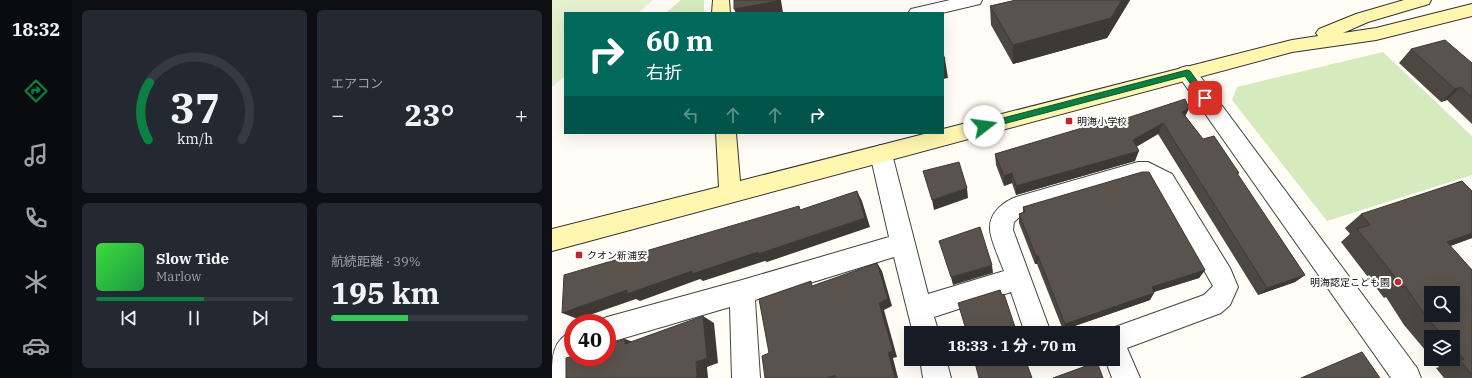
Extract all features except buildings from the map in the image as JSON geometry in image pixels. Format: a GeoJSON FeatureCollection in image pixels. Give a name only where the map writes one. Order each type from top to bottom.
{"type":"FeatureCollection","features":[{"type":"Feature","properties":{"kind":"street"},"geometry":{"type":"LineString","coordinates":[[721,0],[721,12]]}},
{"type":"Feature","properties":{"kind":"street"},"geometry":{"type":"LineString","coordinates":[[921,12],[974,0]]}},
{"type":"Feature","properties":{"kind":"street"},"geometry":{"type":"LineString","coordinates":[[1292,46],[1362,18],[1423,0]]}},
{"type":"Feature","properties":{"kind":"street"},"geometry":{"type":"LineString","coordinates":[[552,240],[1292,46],[1376,34],[1472,10]]}},
{"type":"Feature","properties":{"kind":"street"},"geometry":{"type":"LineString","coordinates":[[1187,73],[1407,378]]}},
{"type":"Feature","properties":{"kind":"street"},"geometry":{"type":"LineString","coordinates":[[726,134],[730,193]]}},
{"type":"Feature","properties":{"kind":"street"},"geometry":{"type":"LineString","coordinates":[[881,154],[902,244],[924,326]]}},
{"type":"Feature","properties":{"kind":"street"},"geometry":{"type":"LineString","coordinates":[[1035,326],[1001,230],[1001,222],[1007,212],[1016,207],[1138,171],[1148,171],[1164,180],[1226,287],[1221,297],[1212,304],[1120,337]]}},
{"type":"Feature","properties":{"kind":"street"},"geometry":{"type":"LineString","coordinates":[[616,327],[742,292],[902,244]]}},
{"type":"Feature","properties":{"kind":"street"},"geometry":{"type":"LineString","coordinates":[[920,309],[1017,278]]}},
{"type":"Feature","properties":{"kind":"street"},"geometry":{"type":"LineString","coordinates":[[742,292],[746,378]]}},
{"type":"Feature","properties":{"kind":"street"},"geometry":{"type":"LineString","coordinates":[[557,378],[559,365],[564,358]]}},
{"type":"Feature","properties":{"kind":"street"},"geometry":{"type":"LineString","coordinates":[[1120,364],[1126,378]]}},
{"type":"Feature","properties":{"kind":"street"},"geometry":{"type":"LineString","coordinates":[[934,366],[937,378]]}},
{"type":"Feature","properties":{"kind":"green space"},"geometry":{"type":"Polygon","coordinates":[[[552,0],[653,0],[639,12],[564,12],[564,77],[552,87],[552,0]]]}},
{"type":"Feature","properties":{"kind":"green space"},"geometry":{"type":"Polygon","coordinates":[[[681,0],[704,0],[704,12],[667,12],[681,0]]]}},
{"type":"Feature","properties":{"kind":"green space"},"geometry":{"type":"Polygon","coordinates":[[[1383,52],[1472,136],[1472,175],[1327,221],[1232,100],[1237,87],[1383,52]]]}},
{"type":"Feature","properties":{"kind":"place","name":"明海小学校"},"geometry":{"type":"Point","coordinates":[1069,121]}},
{"type":"Feature","properties":{"kind":"place","name":"クオン新浦安"},"geometry":{"type":"Point","coordinates":[579,255]}},
{"type":"Feature","properties":{"kind":"place","name":"明海認定こども園"},"geometry":{"type":"Point","coordinates":[1398,282]}},
{"type":"Feature","properties":{"kind":"route"},"geometry":{"type":"LineString","coordinates":[[984,126],[1187,73],[1205,98]]}}]}
